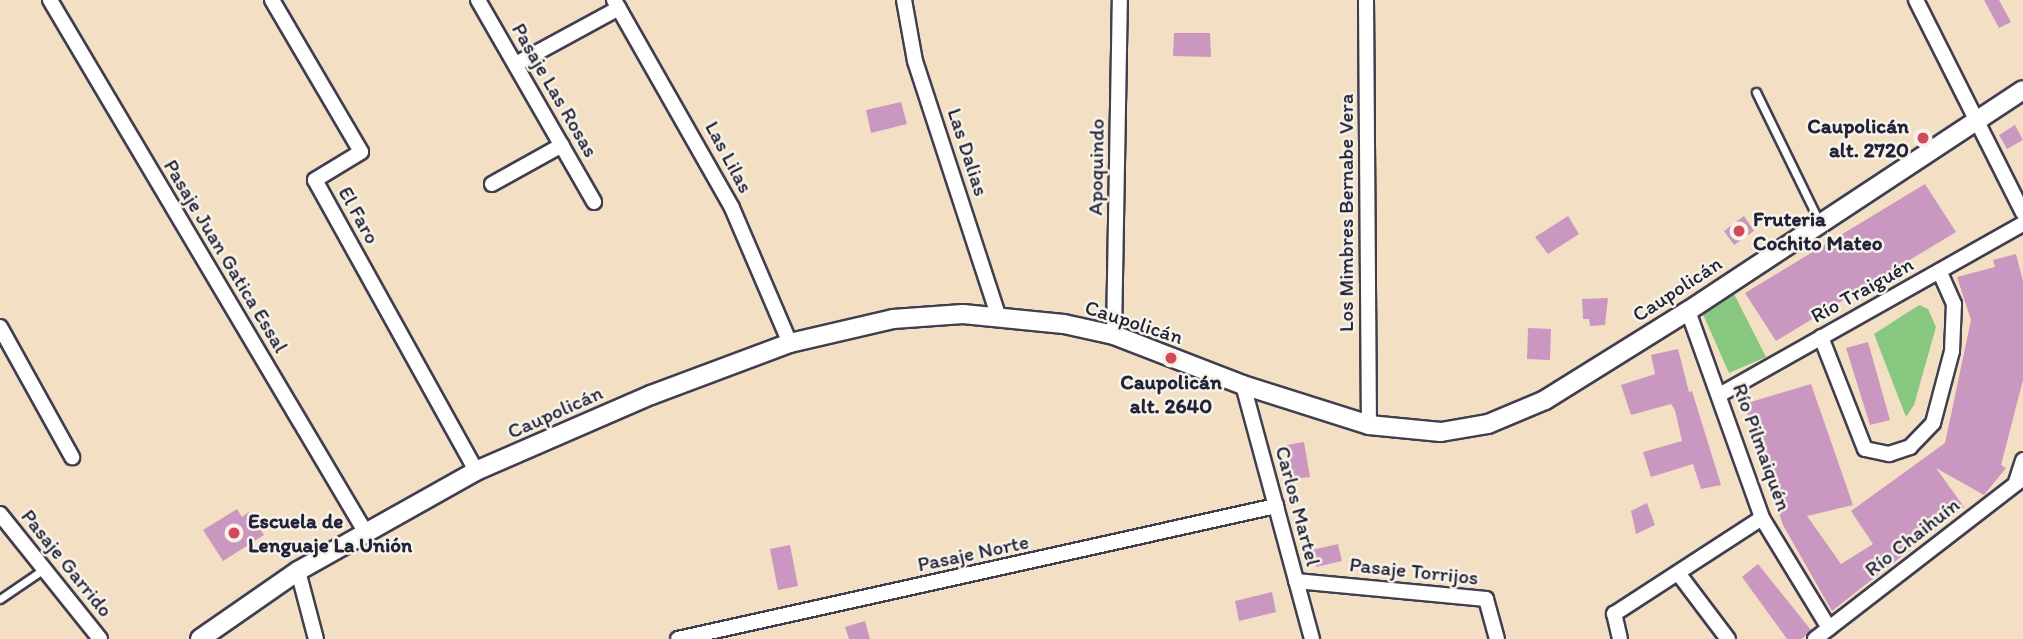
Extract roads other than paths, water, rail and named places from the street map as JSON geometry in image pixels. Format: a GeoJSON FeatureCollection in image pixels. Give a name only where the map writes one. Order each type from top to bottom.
{"type":"FeatureCollection","features":[{"type":"Feature","properties":{"kind":"street","name":"Pasaje Juan Gatica Essal"},"geometry":{"type":"LineString","coordinates":[[50,0],[366,533]]}},
{"type":"Feature","properties":{"kind":"street","name":"El Faro"},"geometry":{"type":"LineString","coordinates":[[272,0],[361,152],[316,180],[476,471]]}},
{"type":"Feature","properties":{"kind":"street","name":"Pasaje Las Rosas"},"geometry":{"type":"LineString","coordinates":[[478,0],[594,202]]}},
{"type":"Feature","properties":{"kind":"street","name":"Las Dalias"},"geometry":{"type":"LineString","coordinates":[[904,0],[915,61],[998,315]]}},
{"type":"Feature","properties":{"kind":"street","name":"Apoquindo"},"geometry":{"type":"LineString","coordinates":[[1114,335],[1120,0]]}},
{"type":"Feature","properties":{"kind":"street","name":"Los Mimbres Bernabe Vera"},"geometry":{"type":"LineString","coordinates":[[1366,0],[1368,425]]}},
{"type":"Feature","properties":{"kind":"street"},"geometry":{"type":"LineString","coordinates":[[1916,0],[1974,122],[2023,213]]}},
{"type":"Feature","properties":{"kind":"street"},"geometry":{"type":"LineString","coordinates":[[516,64],[617,4]]}},
{"type":"Feature","properties":{"kind":"street","name":"Las Lilas"},"geometry":{"type":"LineString","coordinates":[[617,4],[727,197],[790,343]]}},
{"type":"Feature","properties":{"kind":"street","name":"Caupolicán"},"geometry":{"type":"LineString","coordinates":[[200,639],[298,571],[476,471],[651,394],[790,343],[893,318],[998,315],[1114,335],[1243,385],[1368,425],[1441,432],[1508,418],[1545,400],[1688,311],[1819,221],[2023,90]]}},
{"type":"Feature","properties":{"kind":"street"},"geometry":{"type":"LineString","coordinates":[[492,184],[562,145]]}},
{"type":"Feature","properties":{"kind":"street","name":"Río Traiguén"},"geometry":{"type":"LineString","coordinates":[[1721,394],[2023,224]]}},
{"type":"Feature","properties":{"kind":"street"},"geometry":{"type":"LineString","coordinates":[[1821,337],[1865,450],[1889,453],[1910,447],[1933,423],[1952,351],[1954,304],[1939,271]]}},
{"type":"Feature","properties":{"kind":"street","name":"Río Pilmaiquén"},"geometry":{"type":"LineString","coordinates":[[1688,311],[1721,394],[1762,518],[1829,628]]}},
{"type":"Feature","properties":{"kind":"street"},"geometry":{"type":"LineString","coordinates":[[0,327],[72,457]]}},
{"type":"Feature","properties":{"kind":"street","name":"Carlos Martel"},"geometry":{"type":"LineString","coordinates":[[1243,385],[1312,639]]}},
{"type":"Feature","properties":{"kind":"street","name":"Río Chaihuín"},"geometry":{"type":"LineString","coordinates":[[1815,639],[2020,480],[2023,460]]}},
{"type":"Feature","properties":{"kind":"street","name":"Pasaje Norte"},"geometry":{"type":"LineString","coordinates":[[678,639],[1276,506]]}},
{"type":"Feature","properties":{"kind":"street","name":"Pasaje Garrido"},"geometry":{"type":"LineString","coordinates":[[0,514],[100,639]]}},
{"type":"Feature","properties":{"kind":"street"},"geometry":{"type":"LineString","coordinates":[[1620,639],[1614,614],[1762,518]]}},
{"type":"Feature","properties":{"kind":"street"},"geometry":{"type":"LineString","coordinates":[[298,571],[316,639]]}},
{"type":"Feature","properties":{"kind":"street"},"geometry":{"type":"LineString","coordinates":[[1678,573],[1728,639]]}},
{"type":"Feature","properties":{"kind":"street","name":"Pasaje Torrijos"},"geometry":{"type":"LineString","coordinates":[[1296,580],[1486,599],[1497,639]]}},
{"type":"Feature","properties":{"kind":"lane"},"geometry":{"type":"LineString","coordinates":[[1756,92],[1819,221]]}},
{"type":"Feature","properties":{"kind":"lane"},"geometry":{"type":"LineString","coordinates":[[0,599],[44,569]]}},
{"type":"Feature","properties":{"kind":"place","name":"Caupolicán alt. 2720"},"geometry":{"type":"Point","coordinates":[1923,138]}},
{"type":"Feature","properties":{"kind":"place","name":"Fruteria Cochito Mateo"},"geometry":{"type":"Point","coordinates":[1739,231]}},
{"type":"Feature","properties":{"kind":"place","name":"Caupolicán alt. 2640"},"geometry":{"type":"Point","coordinates":[1171,358]}},
{"type":"Feature","properties":{"kind":"place","name":"Escuela de Lenguaje La Unión"},"geometry":{"type":"Point","coordinates":[234,533]}}]}
